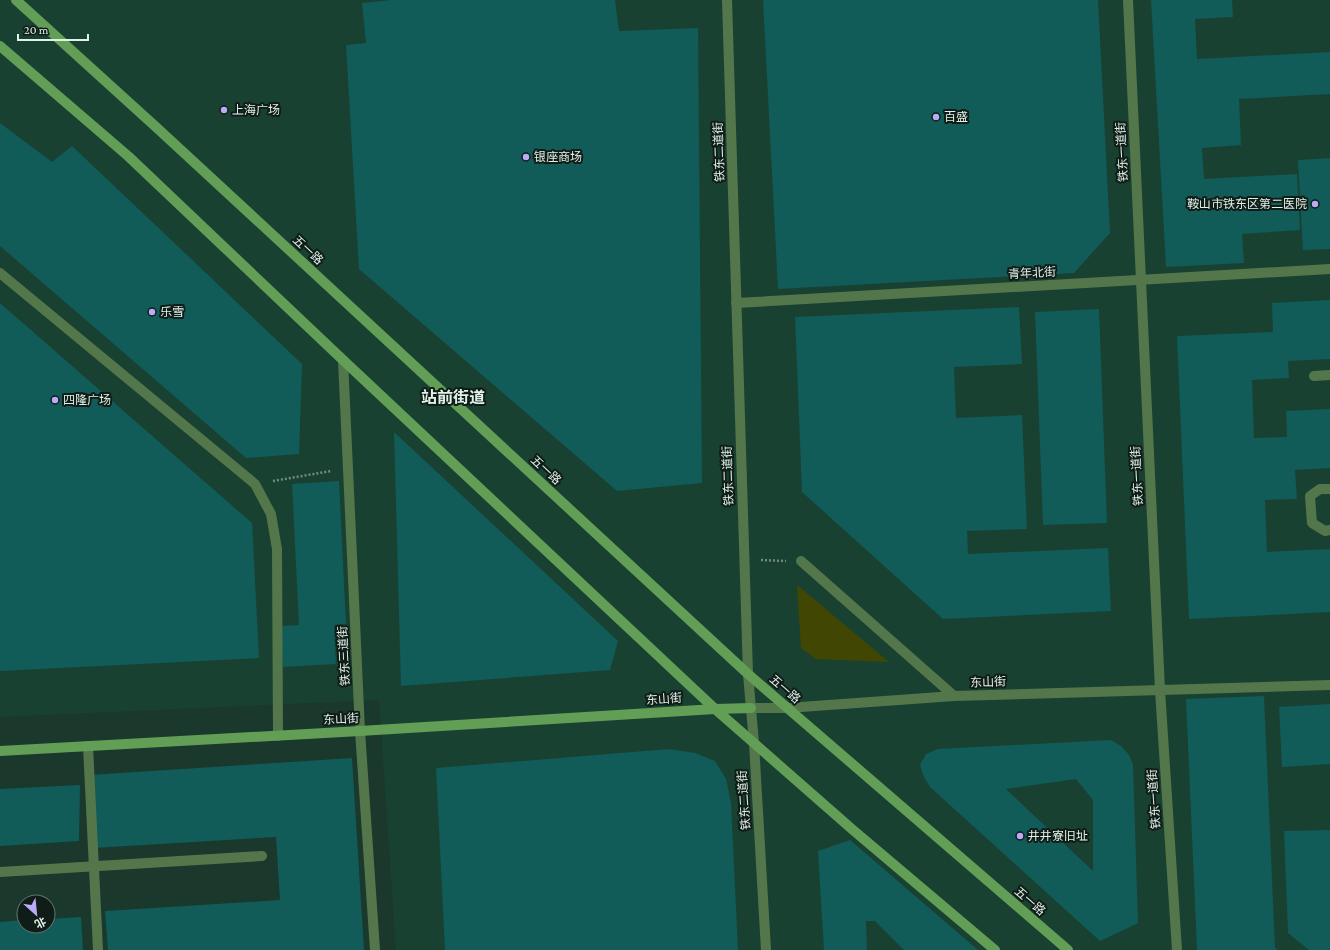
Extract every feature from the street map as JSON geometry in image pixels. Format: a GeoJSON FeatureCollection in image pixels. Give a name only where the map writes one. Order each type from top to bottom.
{"type":"FeatureCollection","features":[{"type":"Feature","properties":{"kind":"main road","name":"五一路"},"geometry":{"type":"LineString","coordinates":[[16,0],[156,127],[748,674],[1068,950]]}},
{"type":"Feature","properties":{"kind":"main road"},"geometry":{"type":"LineString","coordinates":[[0,46],[128,156],[715,709],[853,830],[995,950]]}},
{"type":"Feature","properties":{"kind":"main road","name":"东山街"},"geometry":{"type":"LineString","coordinates":[[0,751],[750,708]]}},
{"type":"Feature","properties":{"kind":"street","name":"铁东二道街"},"geometry":{"type":"LineString","coordinates":[[727,0],[748,674],[754,743],[766,950]]}},
{"type":"Feature","properties":{"kind":"street","name":"铁东一道街"},"geometry":{"type":"LineString","coordinates":[[1128,0],[1160,690],[1177,950]]}},
{"type":"Feature","properties":{"kind":"street","name":"青年北街"},"geometry":{"type":"LineString","coordinates":[[736,303],[1330,269]]}},
{"type":"Feature","properties":{"kind":"street"},"geometry":{"type":"LineString","coordinates":[[0,272],[255,484],[271,514],[277,549],[278,736]]}},
{"type":"Feature","properties":{"kind":"street","name":"铁东三道街"},"geometry":{"type":"LineString","coordinates":[[343,360],[360,731],[375,950]]}},
{"type":"Feature","properties":{"kind":"street"},"geometry":{"type":"LineString","coordinates":[[1314,376],[1330,375]]}},
{"type":"Feature","properties":{"kind":"street"},"geometry":{"type":"LineString","coordinates":[[1330,489],[1320,489],[1310,496],[1312,523],[1325,531],[1330,530]]}},
{"type":"Feature","properties":{"kind":"street"},"geometry":{"type":"LineString","coordinates":[[801,561],[954,696]]}},
{"type":"Feature","properties":{"kind":"street","name":"东山街"},"geometry":{"type":"LineString","coordinates":[[750,708],[787,708],[954,696],[1330,684]]}},
{"type":"Feature","properties":{"kind":"street"},"geometry":{"type":"LineString","coordinates":[[88,746],[98,950]]}},
{"type":"Feature","properties":{"kind":"street"},"geometry":{"type":"LineString","coordinates":[[0,872],[94,865],[262,856]]}},
{"type":"Feature","properties":{"kind":"path"},"geometry":{"type":"LineString","coordinates":[[255,484],[348,468]]}},
{"type":"Feature","properties":{"kind":"path"},"geometry":{"type":"LineString","coordinates":[[744,560],[801,561]]}},
{"type":"Feature","properties":{"kind":"shaded area"},"geometry":{"type":"Polygon","coordinates":[[[0,0],[1330,0],[1330,950],[396,950],[379,700],[0,717],[0,0]]]}},
{"type":"Feature","properties":{"kind":"green space"},"geometry":{"type":"Polygon","coordinates":[[[797,585],[889,662],[816,659],[801,648],[797,585]]]}},
{"type":"Feature","properties":{"kind":"building","name":"银座商场"},"geometry":{"type":"Polygon","coordinates":[[[391,0],[615,0],[619,31],[698,28],[702,483],[617,491],[359,269],[346,45],[366,43],[362,3],[391,0]]]}},
{"type":"Feature","properties":{"kind":"building","name":"百盛"},"geometry":{"type":"Polygon","coordinates":[[[763,0],[1098,0],[1110,233],[1074,273],[778,289],[763,0]]]}},
{"type":"Feature","properties":{"kind":"building"},"geometry":{"type":"Polygon","coordinates":[[[1151,0],[1232,0],[1233,17],[1195,19],[1197,59],[1330,52],[1330,94],[1239,99],[1241,145],[1202,148],[1204,179],[1297,174],[1300,230],[1242,234],[1244,263],[1166,267],[1151,0]]]}},
{"type":"Feature","properties":{"kind":"building"},"geometry":{"type":"Polygon","coordinates":[[[0,123],[52,162],[72,146],[302,364],[299,454],[246,458],[0,246],[0,123]]]}},
{"type":"Feature","properties":{"kind":"building","name":"鞍山市铁东区第二医院"},"geometry":{"type":"Polygon","coordinates":[[[1330,158],[1330,249],[1303,250],[1298,160],[1330,158]]]}},
{"type":"Feature","properties":{"kind":"building"},"geometry":{"type":"Polygon","coordinates":[[[1330,300],[1330,359],[1288,361],[1289,378],[1252,380],[1254,438],[1287,437],[1286,411],[1330,409],[1330,468],[1295,470],[1297,499],[1265,500],[1267,552],[1330,549],[1330,612],[1189,619],[1177,336],[1273,332],[1272,303],[1330,300]]]}},
{"type":"Feature","properties":{"kind":"building","name":"四隆广场"},"geometry":{"type":"Polygon","coordinates":[[[0,303],[252,523],[259,658],[0,671],[0,303]]]}},
{"type":"Feature","properties":{"kind":"building"},"geometry":{"type":"Polygon","coordinates":[[[1019,307],[1022,364],[954,367],[956,418],[1022,415],[1027,529],[967,531],[968,554],[1108,548],[1111,611],[943,619],[802,492],[795,317],[1019,307]]]}},
{"type":"Feature","properties":{"kind":"building"},"geometry":{"type":"Polygon","coordinates":[[[1099,309],[1107,523],[1043,525],[1035,312],[1099,309]]]}},
{"type":"Feature","properties":{"kind":"building"},"geometry":{"type":"Polygon","coordinates":[[[394,432],[618,641],[610,670],[401,686],[394,432]]]}},
{"type":"Feature","properties":{"kind":"building"},"geometry":{"type":"Polygon","coordinates":[[[339,481],[346,624],[334,625],[336,664],[283,667],[281,626],[299,625],[292,484],[339,481]]]}},
{"type":"Feature","properties":{"kind":"building"},"geometry":{"type":"Polygon","coordinates":[[[1264,696],[1275,948],[1278,950],[1197,950],[1186,699],[1264,696]]]}},
{"type":"Feature","properties":{"kind":"building"},"geometry":{"type":"Polygon","coordinates":[[[1330,704],[1330,764],[1282,767],[1279,707],[1330,704]]]}},
{"type":"Feature","properties":{"kind":"building","name":"井井寮旧址"},"geometry":{"type":"Polygon","coordinates":[[[1111,740],[1121,746],[1129,755],[1133,765],[1138,923],[1100,941],[930,787],[924,777],[920,765],[926,754],[938,749],[1111,740]],[[1076,779],[1006,789],[1093,871],[1093,800],[1076,779]]]}},
{"type":"Feature","properties":{"kind":"building"},"geometry":{"type":"Polygon","coordinates":[[[669,749],[695,753],[715,761],[726,779],[731,803],[738,950],[445,950],[436,768],[669,749]]]}},
{"type":"Feature","properties":{"kind":"building"},"geometry":{"type":"Polygon","coordinates":[[[352,758],[364,950],[108,950],[105,911],[280,900],[276,837],[94,848],[89,775],[352,758]]]}},
{"type":"Feature","properties":{"kind":"building"},"geometry":{"type":"Polygon","coordinates":[[[80,785],[79,841],[0,846],[0,789],[80,785]]]}},
{"type":"Feature","properties":{"kind":"building"},"geometry":{"type":"Polygon","coordinates":[[[1330,830],[1330,950],[1309,950],[1288,933],[1284,831],[1330,830]]]}},
{"type":"Feature","properties":{"kind":"building"},"geometry":{"type":"Polygon","coordinates":[[[850,840],[978,950],[904,950],[875,921],[866,921],[867,950],[824,950],[818,851],[850,840]]]}},
{"type":"Feature","properties":{"kind":"building"},"geometry":{"type":"Polygon","coordinates":[[[81,917],[83,950],[0,950],[0,922],[16,921],[16,934],[56,934],[56,919],[81,917]]]}},
{"type":"Feature","properties":{"kind":"place","name":"上海广场"},"geometry":{"type":"Point","coordinates":[224,110]}},
{"type":"Feature","properties":{"kind":"place","name":"百盛"},"geometry":{"type":"Point","coordinates":[936,117]}},
{"type":"Feature","properties":{"kind":"place","name":"银座商场"},"geometry":{"type":"Point","coordinates":[526,157]}},
{"type":"Feature","properties":{"kind":"place","name":"鞍山市铁东区第二医院"},"geometry":{"type":"Point","coordinates":[1315,204]}},
{"type":"Feature","properties":{"kind":"place","name":"乐雪"},"geometry":{"type":"Point","coordinates":[152,312]}},
{"type":"Feature","properties":{"kind":"place","name":"四隆广场"},"geometry":{"type":"Point","coordinates":[55,400]}},
{"type":"Feature","properties":{"kind":"place","name":"井井寮旧址"},"geometry":{"type":"Point","coordinates":[1020,836]}},
{"type":"Feature","properties":{"kind":"district","name":"站前街道"},"geometry":{"type":"Point","coordinates":[453,397]}}]}
